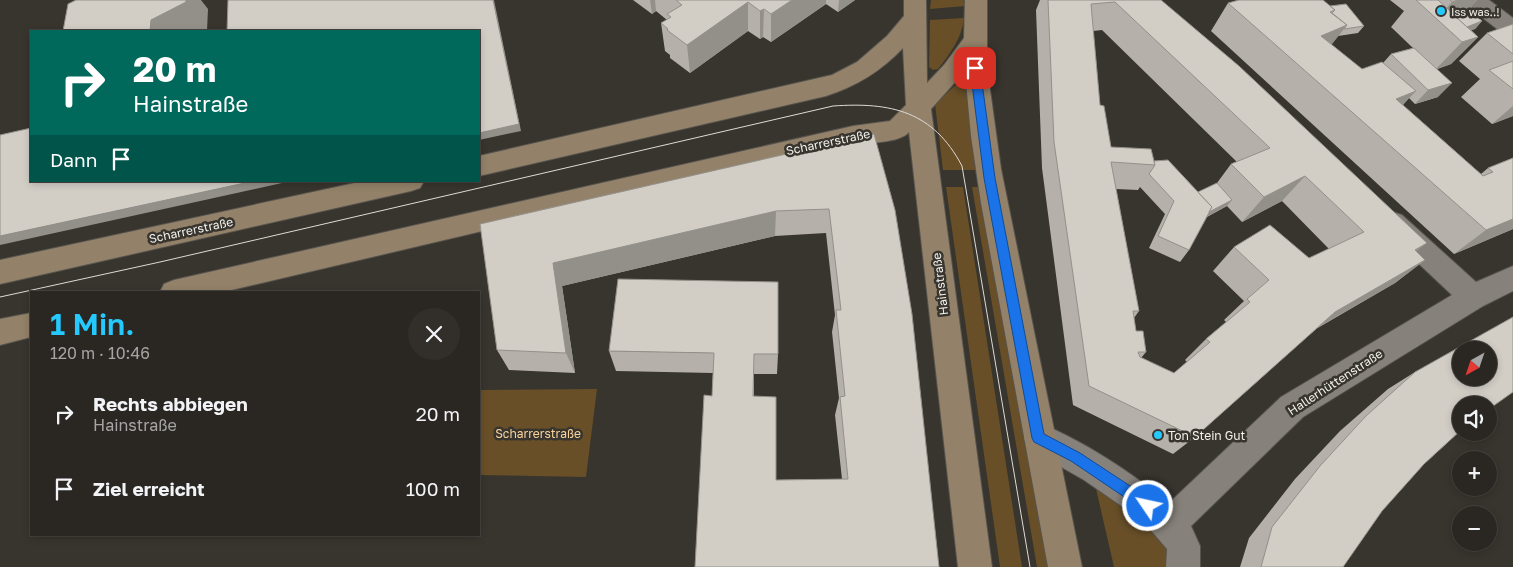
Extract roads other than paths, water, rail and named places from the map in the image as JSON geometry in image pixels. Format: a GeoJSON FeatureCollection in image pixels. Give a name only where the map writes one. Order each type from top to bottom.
{"type":"FeatureCollection","features":[{"type":"Feature","properties":{"kind":"street"},"geometry":{"type":"LineString","coordinates":[[976,0],[974,41],[976,88],[989,178],[1065,567]]}},
{"type":"Feature","properties":{"kind":"street"},"geometry":{"type":"LineString","coordinates":[[1474,0],[1513,29]]}},
{"type":"Feature","properties":{"kind":"street"},"geometry":{"type":"LineString","coordinates":[[480,166],[844,81],[868,68],[886,53],[915,9]]}},
{"type":"Feature","properties":{"kind":"street","name":"Hainstraße"},"geometry":{"type":"LineString","coordinates":[[915,9],[914,60],[975,567]]}},
{"type":"Feature","properties":{"kind":"street"},"geometry":{"type":"LineString","coordinates":[[898,130],[952,71],[974,41]]}},
{"type":"Feature","properties":{"kind":"street","name":"Scharrerstraße"},"geometry":{"type":"LineString","coordinates":[[178,291],[853,135],[898,130],[923,140]]}},
{"type":"Feature","properties":{"kind":"street","name":"Scharrerstraße"},"geometry":{"type":"LineString","coordinates":[[0,272],[406,182]]}},
{"type":"Feature","properties":{"kind":"street"},"geometry":{"type":"LineString","coordinates":[[1378,209],[1473,296]]}},
{"type":"Feature","properties":{"kind":"street","name":"Hallerhüttenstraße"},"geometry":{"type":"LineString","coordinates":[[1170,524],[1212,486],[1292,407],[1473,296],[1513,278]]}},
{"type":"Feature","properties":{"kind":"street"},"geometry":{"type":"LineString","coordinates":[[0,332],[30,325]]}},
{"type":"Feature","properties":{"kind":"street"},"geometry":{"type":"LineString","coordinates":[[1039,438],[1075,457],[1148,506],[1170,524],[1183,544],[1183,567]]}},
{"type":"Feature","properties":{"kind":"tram line"},"geometry":{"type":"LineString","coordinates":[[0,297],[160,262],[833,106],[874,106],[892,109],[924,122],[938,133],[951,147],[962,166],[1030,567]]}},
{"type":"Feature","properties":{"kind":"place","name":"Iss was..!"},"geometry":{"type":"Point","coordinates":[1441,11]}},
{"type":"Feature","properties":{"kind":"place","name":"Ton Stein Gut"},"geometry":{"type":"Point","coordinates":[1158,435]}}]}
